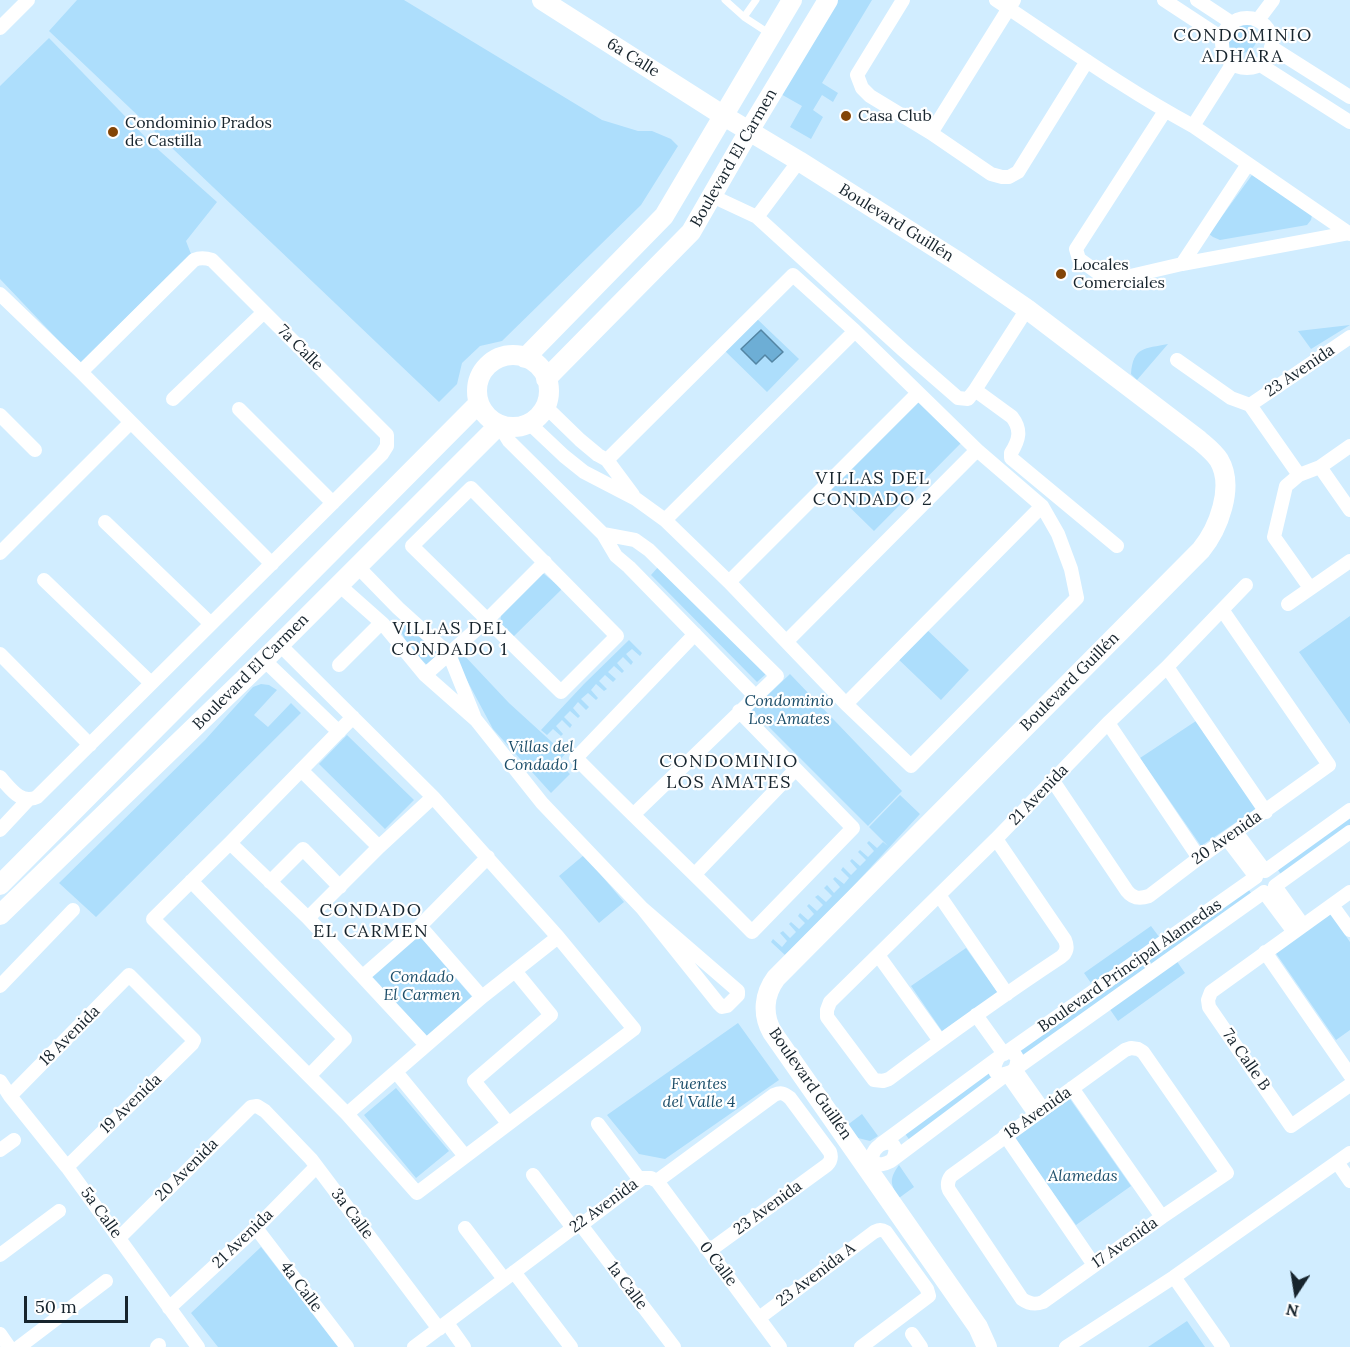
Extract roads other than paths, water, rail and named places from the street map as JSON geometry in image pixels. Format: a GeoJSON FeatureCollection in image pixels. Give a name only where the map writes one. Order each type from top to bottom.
{"type":"FeatureCollection","features":[{"type":"Feature","properties":{"kind":"main road","name":"6a Calle"},"geometry":{"type":"LineString","coordinates":[[542,0],[749,131]]}},
{"type":"Feature","properties":{"kind":"main road","name":"Boulevard El Carmen"},"geometry":{"type":"LineString","coordinates":[[525,358],[664,216],[792,0]]}},
{"type":"Feature","properties":{"kind":"main road","name":"Boulevard El Carmen"},"geometry":{"type":"LineString","coordinates":[[546,378],[691,232],[828,0]]}},
{"type":"Feature","properties":{"kind":"main road","name":"Boulevard Guillén"},"geometry":{"type":"LineString","coordinates":[[749,131],[960,263],[1027,309],[1211,451],[1218,459],[1223,471],[1225,492],[1223,506],[1215,530],[1201,550],[772,983],[768,994],[765,1008],[769,1026],[978,1327],[987,1347]]}},
{"type":"Feature","properties":{"kind":"main road"},"geometry":{"type":"LineString","coordinates":[[502,357],[525,358],[535,363],[546,378],[549,393],[546,407],[542,414],[523,426],[512,427],[499,424],[489,418],[481,408],[477,396],[482,372],[502,357]]}},
{"type":"Feature","properties":{"kind":"main road","name":"Boulevard El Carmen"},"geometry":{"type":"LineString","coordinates":[[0,885],[479,403]]}},
{"type":"Feature","properties":{"kind":"main road","name":"Boulevard El Carmen"},"geometry":{"type":"LineString","coordinates":[[0,915],[280,645],[499,424]]}},
{"type":"Feature","properties":{"kind":"main road"},"geometry":{"type":"LineString","coordinates":[[56,829],[68,836],[72,846]]}},
{"type":"Feature","properties":{"kind":"street"},"geometry":{"type":"LineString","coordinates":[[0,28],[28,0]]}},
{"type":"Feature","properties":{"kind":"street"},"geometry":{"type":"LineString","coordinates":[[903,0],[857,75],[862,88],[870,96],[991,174],[1002,177],[1013,176],[1018,172],[1087,61]]}},
{"type":"Feature","properties":{"kind":"street"},"geometry":{"type":"LineString","coordinates":[[996,0],[1012,4],[1087,61],[1165,111],[1193,126],[1349,233]]}},
{"type":"Feature","properties":{"kind":"street"},"geometry":{"type":"LineString","coordinates":[[1164,0],[1222,38]]}},
{"type":"Feature","properties":{"kind":"street"},"geometry":{"type":"LineString","coordinates":[[1197,0],[1232,22]]}},
{"type":"Feature","properties":{"kind":"street"},"geometry":{"type":"LineString","coordinates":[[1258,20],[1273,0]]}},
{"type":"Feature","properties":{"kind":"street"},"geometry":{"type":"LineString","coordinates":[[930,133],[1012,4]]}},
{"type":"Feature","properties":{"kind":"street"},"geometry":{"type":"LineString","coordinates":[[1244,18],[1258,20],[1267,27],[1271,34],[1271,47],[1266,58],[1259,64],[1245,68],[1233,63],[1225,55],[1222,38],[1232,22],[1244,18]]}},
{"type":"Feature","properties":{"kind":"street"},"geometry":{"type":"LineString","coordinates":[[1271,47],[1350,97]]}},
{"type":"Feature","properties":{"kind":"street"},"geometry":{"type":"LineString","coordinates":[[1193,126],[1233,63]]}},
{"type":"Feature","properties":{"kind":"street"},"geometry":{"type":"LineString","coordinates":[[1259,64],[1350,122]]}},
{"type":"Feature","properties":{"kind":"street"},"geometry":{"type":"LineString","coordinates":[[1165,111],[1076,249],[1079,259],[1101,275],[1126,277],[1182,264],[1349,233]]}},
{"type":"Feature","properties":{"kind":"street"},"geometry":{"type":"LineString","coordinates":[[757,217],[799,161]]}},
{"type":"Feature","properties":{"kind":"street"},"geometry":{"type":"LineString","coordinates":[[1182,264],[1248,164]]}},
{"type":"Feature","properties":{"kind":"street"},"geometry":{"type":"LineString","coordinates":[[712,196],[757,217],[958,398],[968,399],[975,390],[1027,309]]}},
{"type":"Feature","properties":{"kind":"street","name":"7a Calle"},"geometry":{"type":"LineString","coordinates":[[81,372],[194,260],[203,258],[212,260],[387,435],[387,446],[382,454],[333,503]]}},
{"type":"Feature","properties":{"kind":"street"},"geometry":{"type":"LineString","coordinates":[[529,423],[584,472],[636,499],[665,520],[787,641],[846,705],[910,766],[1077,598],[1071,568],[1058,534],[1042,506],[977,450],[855,331],[793,275],[607,460]]}},
{"type":"Feature","properties":{"kind":"street"},"geometry":{"type":"LineString","coordinates":[[0,294],[272,564]]}},
{"type":"Feature","properties":{"kind":"street"},"geometry":{"type":"LineString","coordinates":[[173,399],[264,312]]}},
{"type":"Feature","properties":{"kind":"street"},"geometry":{"type":"LineString","coordinates":[[665,520],[855,331]]}},
{"type":"Feature","properties":{"kind":"street","name":"23 Avenida"},"geometry":{"type":"LineString","coordinates":[[1250,405],[1350,337]]}},
{"type":"Feature","properties":{"kind":"street"},"geometry":{"type":"LineString","coordinates":[[1177,360],[1231,398],[1250,405],[1299,475]]}},
{"type":"Feature","properties":{"kind":"street"},"geometry":{"type":"LineString","coordinates":[[975,390],[1016,422],[1019,434],[1011,458],[1117,546]]}},
{"type":"Feature","properties":{"kind":"street"},"geometry":{"type":"LineString","coordinates":[[729,582],[918,393]]}},
{"type":"Feature","properties":{"kind":"street"},"geometry":{"type":"LineString","coordinates":[[546,407],[580,440],[607,460],[636,499]]}},
{"type":"Feature","properties":{"kind":"street"},"geometry":{"type":"LineString","coordinates":[[0,830],[28,800],[37,797],[90,745],[333,503],[239,409]]}},
{"type":"Feature","properties":{"kind":"street"},"geometry":{"type":"LineString","coordinates":[[0,416],[35,450]]}},
{"type":"Feature","properties":{"kind":"street"},"geometry":{"type":"LineString","coordinates":[[0,553],[130,423]]}},
{"type":"Feature","properties":{"kind":"street"},"geometry":{"type":"LineString","coordinates":[[499,424],[509,441],[603,534],[616,556],[755,696]]}},
{"type":"Feature","properties":{"kind":"street"},"geometry":{"type":"LineString","coordinates":[[564,456],[580,440]]}},
{"type":"Feature","properties":{"kind":"street"},"geometry":{"type":"LineString","coordinates":[[1310,588],[1274,537],[1286,486],[1299,475],[1320,467],[1350,446]]}},
{"type":"Feature","properties":{"kind":"street"},"geometry":{"type":"LineString","coordinates":[[787,641],[977,450]]}},
{"type":"Feature","properties":{"kind":"street"},"geometry":{"type":"LineString","coordinates":[[1320,467],[1350,510]]}},
{"type":"Feature","properties":{"kind":"street"},"geometry":{"type":"LineString","coordinates":[[471,488],[545,562],[617,636],[561,692],[412,546],[471,488]]}},
{"type":"Feature","properties":{"kind":"street"},"geometry":{"type":"LineString","coordinates":[[846,705],[1042,506]]}},
{"type":"Feature","properties":{"kind":"street"},"geometry":{"type":"LineString","coordinates":[[105,522],[211,624]]}},
{"type":"Feature","properties":{"kind":"street"},"geometry":{"type":"LineString","coordinates":[[603,534],[635,540],[649,550],[777,676],[633,815]]}},
{"type":"Feature","properties":{"kind":"street"},"geometry":{"type":"LineString","coordinates":[[1288,604],[1350,561]]}},
{"type":"Feature","properties":{"kind":"street"},"geometry":{"type":"LineString","coordinates":[[425,675],[487,620],[545,562]]}},
{"type":"Feature","properties":{"kind":"street"},"geometry":{"type":"LineString","coordinates":[[358,567],[398,608],[449,654],[476,720]]}},
{"type":"Feature","properties":{"kind":"street"},"geometry":{"type":"LineString","coordinates":[[44,580],[151,683]]}},
{"type":"Feature","properties":{"kind":"street"},"geometry":{"type":"LineString","coordinates":[[339,585],[382,624],[425,675],[476,720],[542,802],[642,908],[718,1003],[727,1006],[738,995],[738,992],[642,908]]}},
{"type":"Feature","properties":{"kind":"street","name":"21 Avenida"},"geometry":{"type":"LineString","coordinates":[[940,1041],[889,1079],[883,1081],[872,1078],[828,1017],[827,1010],[830,1002],[996,839],[1246,585]]}},
{"type":"Feature","properties":{"kind":"street"},"geometry":{"type":"LineString","coordinates":[[339,665],[398,608]]}},
{"type":"Feature","properties":{"kind":"street","name":"20 Avenida"},"geometry":{"type":"LineString","coordinates":[[1053,781],[1125,889],[1136,898],[1145,897],[1329,765],[1222,611]]}},
{"type":"Feature","properties":{"kind":"street"},"geometry":{"type":"LineString","coordinates":[[695,634],[576,758],[752,932],[853,828],[739,711]]}},
{"type":"Feature","properties":{"kind":"street"},"geometry":{"type":"LineString","coordinates":[[280,645],[353,717],[433,797],[558,937],[634,1029],[417,1193],[347,1114],[153,919],[353,717]]}},
{"type":"Feature","properties":{"kind":"street"},"geometry":{"type":"LineString","coordinates":[[0,654],[90,745]]}},
{"type":"Feature","properties":{"kind":"street"},"geometry":{"type":"LineString","coordinates":[[264,660],[339,732]]}},
{"type":"Feature","properties":{"kind":"street"},"geometry":{"type":"LineString","coordinates":[[1167,667],[1266,812]]}},
{"type":"Feature","properties":{"kind":"street"},"geometry":{"type":"LineString","coordinates":[[1108,723],[1199,858]]}},
{"type":"Feature","properties":{"kind":"street"},"geometry":{"type":"LineString","coordinates":[[301,770],[379,847]]}},
{"type":"Feature","properties":{"kind":"street"},"geometry":{"type":"LineString","coordinates":[[695,874],[795,770]]}},
{"type":"Feature","properties":{"kind":"street"},"geometry":{"type":"LineString","coordinates":[[0,777],[18,796],[28,800]]}},
{"type":"Feature","properties":{"kind":"street"},"geometry":{"type":"LineString","coordinates":[[308,918],[433,797]]}},
{"type":"Feature","properties":{"kind":"street","name":"Boulevard Principal Alamedas"},"geometry":{"type":"LineString","coordinates":[[879,1145],[1001,1056],[1350,810]]}},
{"type":"Feature","properties":{"kind":"street","name":"Boulevard Principal Alamedas"},"geometry":{"type":"LineString","coordinates":[[891,1161],[1011,1071],[1350,832]]}},
{"type":"Feature","properties":{"kind":"street"},"geometry":{"type":"LineString","coordinates":[[1232,835],[1260,874]]}},
{"type":"Feature","properties":{"kind":"street"},"geometry":{"type":"LineString","coordinates":[[878,955],[940,1041],[1061,957],[1066,951],[1065,940],[996,839]]}},
{"type":"Feature","properties":{"kind":"street"},"geometry":{"type":"LineString","coordinates":[[230,843],[308,918],[426,1045]]}},
{"type":"Feature","properties":{"kind":"street"},"geometry":{"type":"LineString","coordinates":[[270,882],[303,849],[340,887]]}},
{"type":"Feature","properties":{"kind":"street"},"geometry":{"type":"LineString","coordinates":[[363,976],[420,926],[488,857]]}},
{"type":"Feature","properties":{"kind":"street"},"geometry":{"type":"LineString","coordinates":[[1269,870],[1276,874],[1277,880],[1269,889],[1258,891],[1254,884],[1260,874],[1269,870]]}},
{"type":"Feature","properties":{"kind":"street"},"geometry":{"type":"LineString","coordinates":[[191,881],[345,1038],[309,1076]]}},
{"type":"Feature","properties":{"kind":"street"},"geometry":{"type":"LineString","coordinates":[[1269,889],[1299,928]]}},
{"type":"Feature","properties":{"kind":"street"},"geometry":{"type":"LineString","coordinates":[[1350,892],[1265,952],[1350,1076]]}},
{"type":"Feature","properties":{"kind":"street"},"geometry":{"type":"LineString","coordinates":[[939,895],[1006,994]]}},
{"type":"Feature","properties":{"kind":"street"},"geometry":{"type":"LineString","coordinates":[[1332,905],[1350,930]]}},
{"type":"Feature","properties":{"kind":"street"},"geometry":{"type":"LineString","coordinates":[[0,986],[73,910]]}},
{"type":"Feature","properties":{"kind":"street"},"geometry":{"type":"LineString","coordinates":[[420,926],[482,997]]}},
{"type":"Feature","properties":{"kind":"street"},"geometry":{"type":"LineString","coordinates":[[347,1114],[482,997],[558,937]]}},
{"type":"Feature","properties":{"kind":"street","name":"7a Calle B"},"geometry":{"type":"LineString","coordinates":[[1265,952],[1211,992],[1208,1000],[1209,1007],[1291,1126],[1350,1085]]}},
{"type":"Feature","properties":{"kind":"street"},"geometry":{"type":"LineString","coordinates":[[508,1123],[474,1081],[551,1015],[515,971]]}},
{"type":"Feature","properties":{"kind":"street","name":"18 Avenida"},"geometry":{"type":"LineString","coordinates":[[10,1096],[129,975],[194,1040]]}},
{"type":"Feature","properties":{"kind":"street"},"geometry":{"type":"LineString","coordinates":[[973,1017],[1001,1056]]}},
{"type":"Feature","properties":{"kind":"street","name":"19 Avenida"},"geometry":{"type":"LineString","coordinates":[[67,1167],[194,1040]]}},
{"type":"Feature","properties":{"kind":"street","name":"18 Avenida"},"geometry":{"type":"LineString","coordinates":[[1022,1299],[949,1190],[948,1183],[951,1176],[1125,1050],[1133,1048],[1143,1052],[1227,1173]]}},
{"type":"Feature","properties":{"kind":"street"},"geometry":{"type":"LineString","coordinates":[[1010,1052],[1016,1056],[1017,1062],[1011,1071],[1000,1074],[994,1066],[1001,1056],[1010,1052]]}},
{"type":"Feature","properties":{"kind":"street"},"geometry":{"type":"LineString","coordinates":[[1011,1071],[1039,1111]]}},
{"type":"Feature","properties":{"kind":"street"},"geometry":{"type":"LineString","coordinates":[[396,1072],[465,1156]]}},
{"type":"Feature","properties":{"kind":"street","name":"5a Calle"},"geometry":{"type":"LineString","coordinates":[[0,1081],[67,1167],[198,1347]]}},
{"type":"Feature","properties":{"kind":"street"},"geometry":{"type":"LineString","coordinates":[[1072,1088],[1162,1217]]}},
{"type":"Feature","properties":{"kind":"street","name":"22 Avenida"},"geometry":{"type":"LineString","coordinates":[[414,1347],[640,1180],[651,1178],[657,1181],[774,1095],[780,1093],[790,1098],[830,1152],[832,1157],[827,1165]]}},
{"type":"Feature","properties":{"kind":"street","name":"20 Avenida"},"geometry":{"type":"LineString","coordinates":[[119,1238],[251,1107],[257,1106]]}},
{"type":"Feature","properties":{"kind":"street","name":"3a Calle"},"geometry":{"type":"LineString","coordinates":[[257,1106],[265,1111],[311,1160],[443,1326],[464,1347]]}},
{"type":"Feature","properties":{"kind":"street"},"geometry":{"type":"LineString","coordinates":[[598,1124],[640,1180]]}},
{"type":"Feature","properties":{"kind":"street"},"geometry":{"type":"LineString","coordinates":[[1005,1136],[1094,1265]]}},
{"type":"Feature","properties":{"kind":"street"},"geometry":{"type":"LineString","coordinates":[[0,1150],[14,1140]]}},
{"type":"Feature","properties":{"kind":"street"},"geometry":{"type":"LineString","coordinates":[[855,1149],[866,1153],[879,1145],[888,1143],[894,1146],[896,1153],[882,1174],[880,1186]]}},
{"type":"Feature","properties":{"kind":"street"},"geometry":{"type":"LineString","coordinates":[[1066,1347],[1174,1277],[1350,1153]]}},
{"type":"Feature","properties":{"kind":"street"},"geometry":{"type":"LineString","coordinates":[[1337,1162],[1350,1181]]}},
{"type":"Feature","properties":{"kind":"street","name":"23 Avenida"},"geometry":{"type":"LineString","coordinates":[[709,1251],[827,1165]]}},
{"type":"Feature","properties":{"kind":"street","name":"21 Avenida"},"geometry":{"type":"LineString","coordinates":[[169,1308],[256,1228],[316,1167]]}},
{"type":"Feature","properties":{"kind":"street","name":"17 Avenida"},"geometry":{"type":"LineString","coordinates":[[1022,1299],[1032,1304],[1043,1302],[1227,1173]]}},
{"type":"Feature","properties":{"kind":"street","name":"1a Calle"},"geometry":{"type":"LineString","coordinates":[[534,1175],[674,1347]]}},
{"type":"Feature","properties":{"kind":"street","name":"0 Calle"},"geometry":{"type":"LineString","coordinates":[[657,1181],[780,1347]]}},
{"type":"Feature","properties":{"kind":"street"},"geometry":{"type":"LineString","coordinates":[[0,1255],[59,1211]]}},
{"type":"Feature","properties":{"kind":"street","name":"4a Calle"},"geometry":{"type":"LineString","coordinates":[[256,1228],[347,1347]]}},
{"type":"Feature","properties":{"kind":"street"},"geometry":{"type":"LineString","coordinates":[[465,1228],[571,1347]]}},
{"type":"Feature","properties":{"kind":"street","name":"23 Avenida A"},"geometry":{"type":"LineString","coordinates":[[759,1318],[880,1229],[886,1232],[927,1289],[929,1296],[861,1347]]}},
{"type":"Feature","properties":{"kind":"street"},"geometry":{"type":"LineString","coordinates":[[1174,1277],[1223,1347]]}},
{"type":"Feature","properties":{"kind":"street"},"geometry":{"type":"LineString","coordinates":[[19,1347],[106,1281]]}},
{"type":"Feature","properties":{"kind":"street"},"geometry":{"type":"LineString","coordinates":[[0,1334],[9,1347]]}},
{"type":"Feature","properties":{"kind":"street"},"geometry":{"type":"LineString","coordinates":[[912,1334],[921,1347]]}},
{"type":"Feature","properties":{"kind":"lane"},"geometry":{"type":"LineString","coordinates":[[724,0],[744,17],[771,34]]}},
{"type":"Feature","properties":{"kind":"lane"},"geometry":{"type":"LineString","coordinates":[[744,17],[756,0]]}},
{"type":"Feature","properties":{"kind":"place","name":"Casa Club"},"geometry":{"type":"Point","coordinates":[846,116]}},
{"type":"Feature","properties":{"kind":"place","name":"Condominio Prados de Castilla"},"geometry":{"type":"Point","coordinates":[113,132]}},
{"type":"Feature","properties":{"kind":"place","name":"Locales Comerciales"},"geometry":{"type":"Point","coordinates":[1061,274]}},
{"type":"Feature","properties":{"kind":"district","name":"CONDOMINIO ADHARA"},"geometry":{"type":"Point","coordinates":[1243,46]}},
{"type":"Feature","properties":{"kind":"district","name":"VILLAS DEL CONDADO 2"},"geometry":{"type":"Point","coordinates":[873,489]}},
{"type":"Feature","properties":{"kind":"district","name":"VILLAS DEL CONDADO 1"},"geometry":{"type":"Point","coordinates":[450,639]}},
{"type":"Feature","properties":{"kind":"district","name":"CONDOMINIO LOS AMATES"},"geometry":{"type":"Point","coordinates":[729,772]}},
{"type":"Feature","properties":{"kind":"district","name":"CONDADO EL CARMEN"},"geometry":{"type":"Point","coordinates":[371,921]}},
{"type":"Feature","properties":{"kind":"park label","name":"Condominio Los Amates"},"geometry":{"type":"Point","coordinates":[789,710]}},
{"type":"Feature","properties":{"kind":"park label","name":"Villas del Condado 1"},"geometry":{"type":"Point","coordinates":[541,756]}},
{"type":"Feature","properties":{"kind":"park label","name":"Condado El Carmen"},"geometry":{"type":"Point","coordinates":[422,986]}},
{"type":"Feature","properties":{"kind":"park label","name":"Fuentes del Valle 4"},"geometry":{"type":"Point","coordinates":[699,1093]}},
{"type":"Feature","properties":{"kind":"park label","name":"Alamedas"},"geometry":{"type":"Point","coordinates":[1083,1176]}}]}
